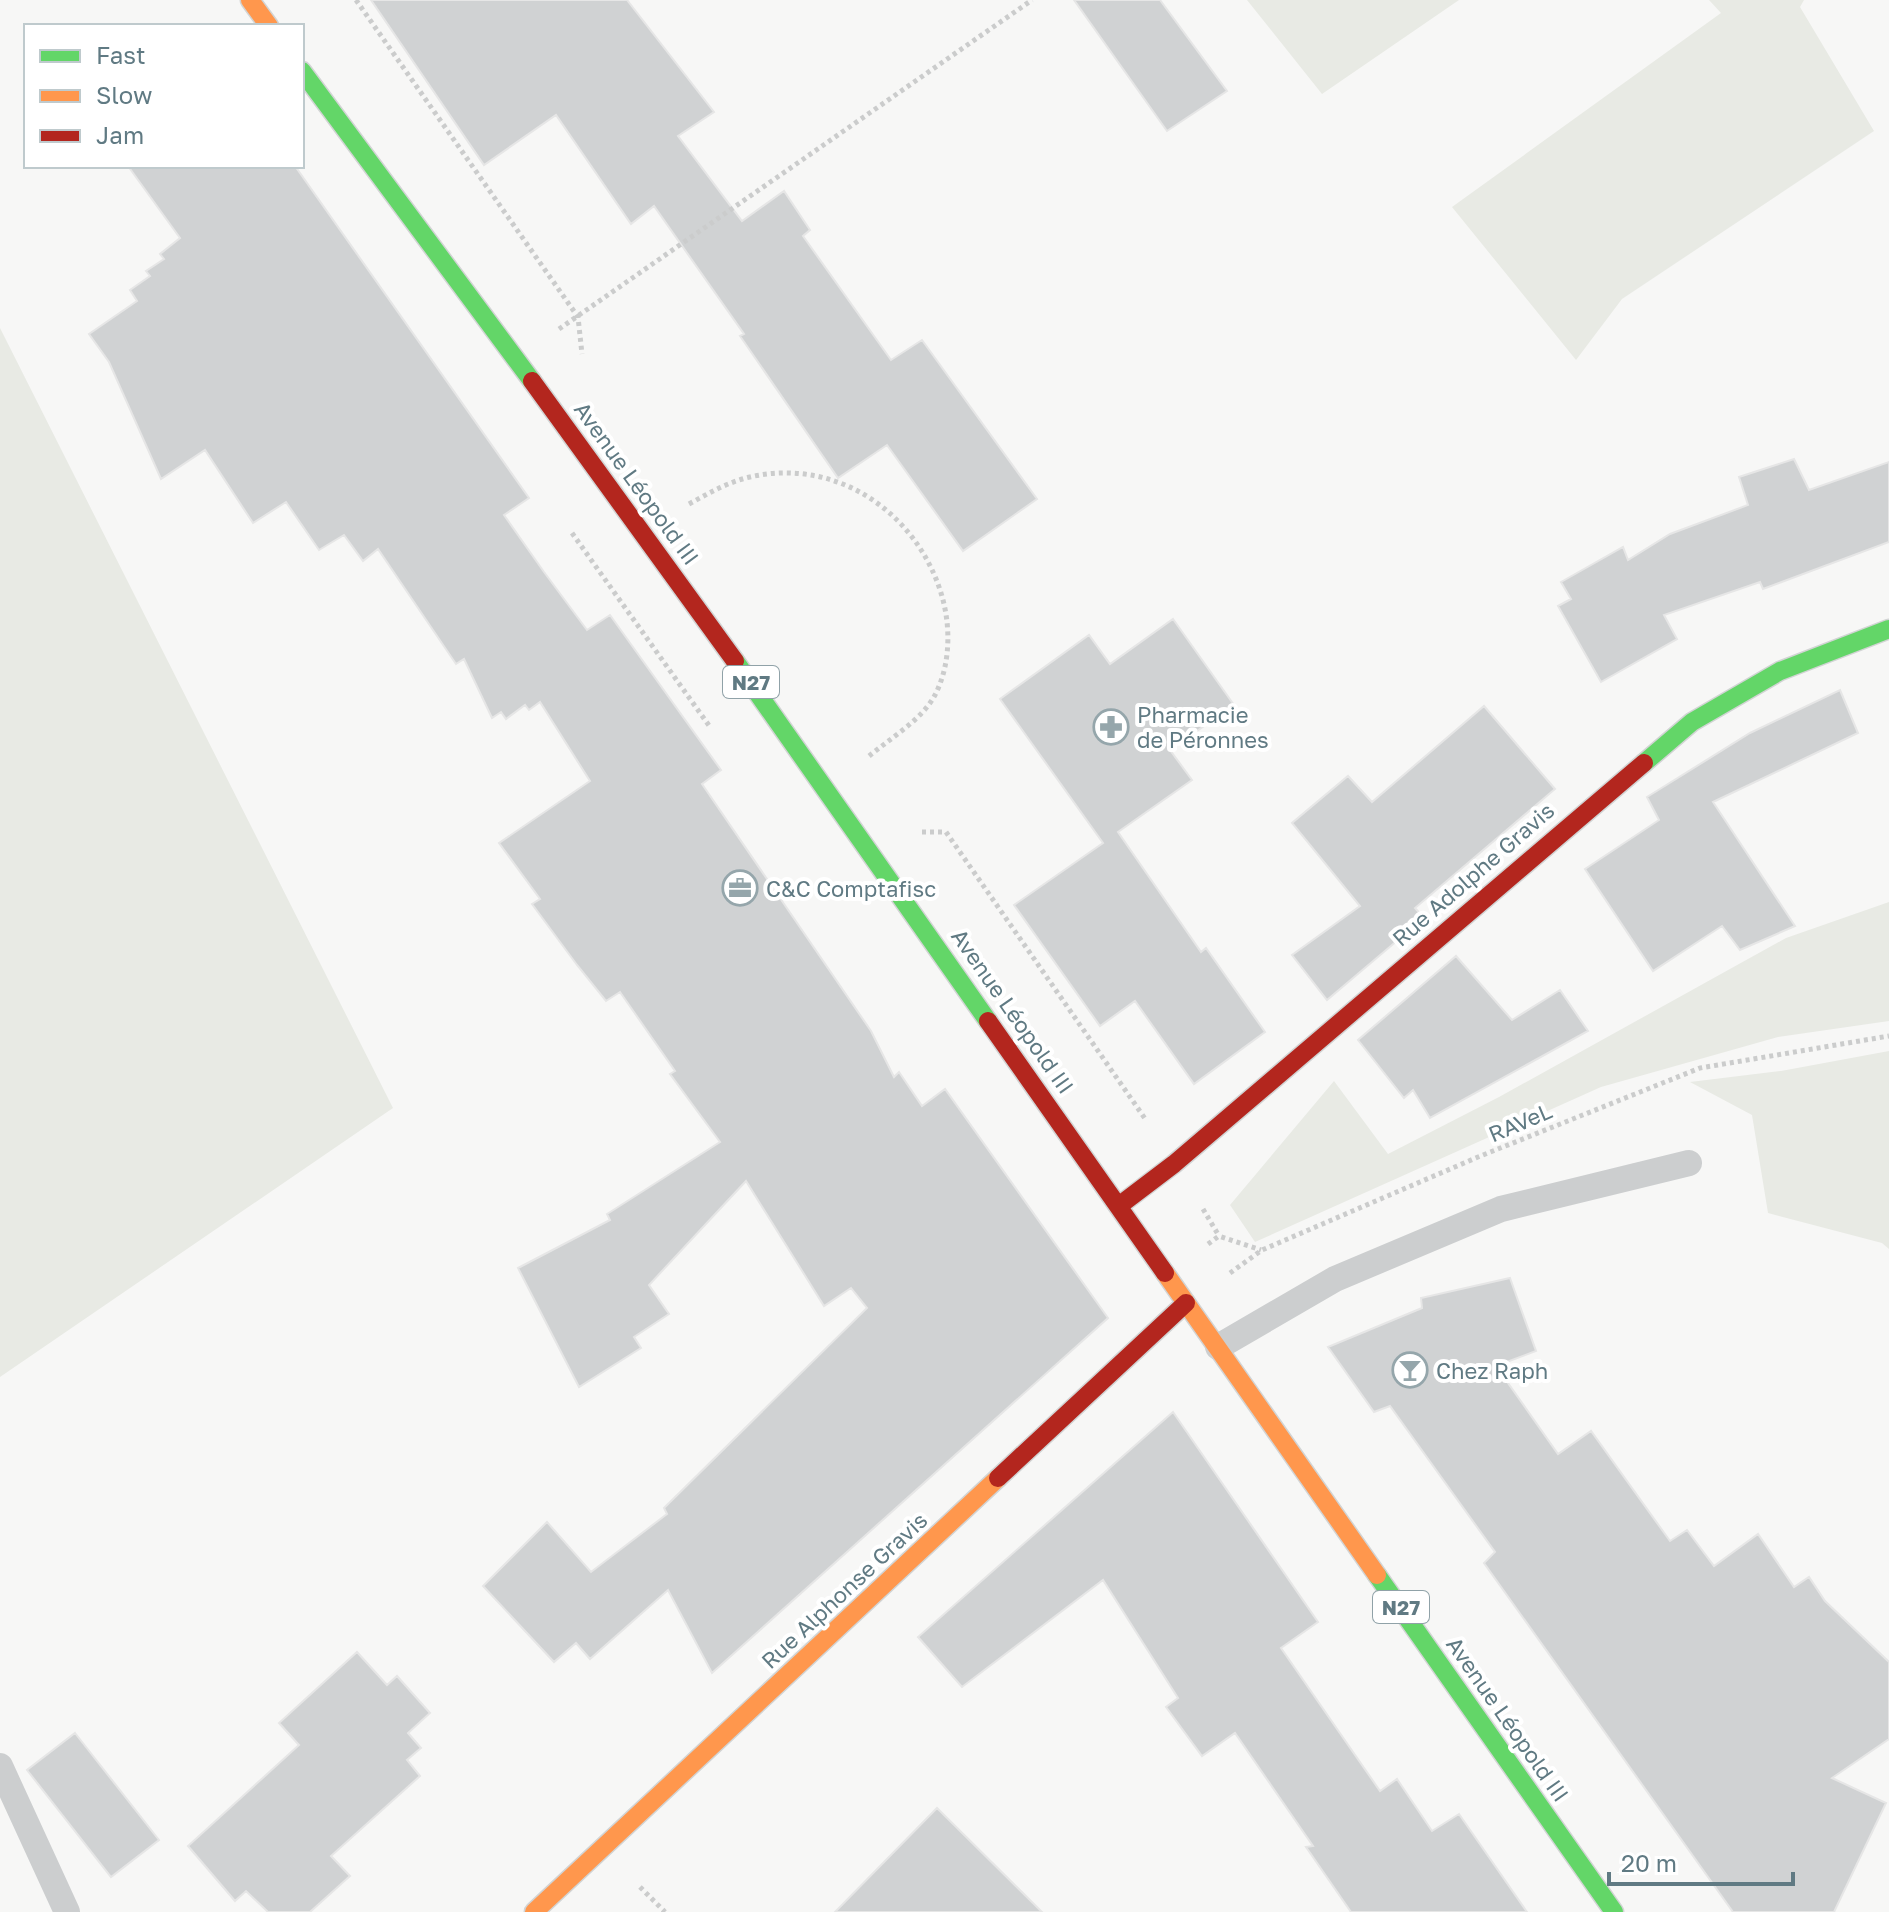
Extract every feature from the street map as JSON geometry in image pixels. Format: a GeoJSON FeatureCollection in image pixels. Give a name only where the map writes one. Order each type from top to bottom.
{"type":"FeatureCollection","features":[{"type":"Feature","properties":{"kind":"main road"},"geometry":{"type":"LineString","coordinates":[[250,0],[268,24]]}},
{"type":"Feature","properties":{"kind":"main road","name":"Avenue Léopold III"},"geometry":{"type":"LineString","coordinates":[[304,74],[648,537],[1614,1912]]}},
{"type":"Feature","properties":{"kind":"main road","name":"Rue Adolphe Gravis"},"geometry":{"type":"LineString","coordinates":[[1120,1205],[1174,1164],[1692,722],[1780,671],[1889,629]]}},
{"type":"Feature","properties":{"kind":"main road","name":"Rue Alphonse Gravis"},"geometry":{"type":"LineString","coordinates":[[534,1912],[1186,1303]]}},
{"type":"Feature","properties":{"kind":"lane"},"geometry":{"type":"LineString","coordinates":[[1218,1347],[1335,1279],[1501,1209],[1689,1163]]}},
{"type":"Feature","properties":{"kind":"lane"},"geometry":{"type":"LineString","coordinates":[[0,1766],[67,1912]]}},
{"type":"Feature","properties":{"kind":"path"},"geometry":{"type":"LineString","coordinates":[[356,0],[578,317],[581,354],[590,367]]}},
{"type":"Feature","properties":{"kind":"path"},"geometry":{"type":"LineString","coordinates":[[515,358],[1032,0]]}},
{"type":"Feature","properties":{"kind":"path"},"geometry":{"type":"LineString","coordinates":[[686,506],[721,486],[752,476],[778,474],[830,481],[864,493],[893,512],[930,566],[946,610],[948,636],[946,661],[935,696],[914,719],[827,791]]}},
{"type":"Feature","properties":{"kind":"path"},"geometry":{"type":"LineString","coordinates":[[677,493],[695,519]]}},
{"type":"Feature","properties":{"kind":"path"},"geometry":{"type":"LineString","coordinates":[[915,832],[946,832],[1174,1164],[1219,1236]]}},
{"type":"Feature","properties":{"kind":"path","name":"RAVeL"},"geometry":{"type":"LineString","coordinates":[[1186,1303],[1262,1250],[1632,1093],[1700,1068],[1889,1036]]}},
{"type":"Feature","properties":{"kind":"shaded area"},"geometry":{"type":"Polygon","coordinates":[[[1247,0],[1459,0],[1322,94],[1247,0]]]}},
{"type":"Feature","properties":{"kind":"shaded area"},"geometry":{"type":"Polygon","coordinates":[[[1709,0],[1804,0],[1800,7],[1874,131],[1622,299],[1576,360],[1452,207],[1721,13],[1709,0]]]}},
{"type":"Feature","properties":{"kind":"shaded area"},"geometry":{"type":"Polygon","coordinates":[[[0,328],[393,1108],[0,1377],[0,328]]]}},
{"type":"Feature","properties":{"kind":"shaded area"},"geometry":{"type":"Polygon","coordinates":[[[1889,902],[1889,1021],[1778,1037],[1601,1087],[1255,1242],[1230,1205],[1334,1081],[1388,1154],[1499,1097],[1786,938],[1889,902]]]}},
{"type":"Feature","properties":{"kind":"shaded area"},"geometry":{"type":"Polygon","coordinates":[[[1889,1051],[1889,1249],[1882,1243],[1768,1213],[1752,1115],[1690,1082],[1781,1071],[1889,1051]]]}},
{"type":"Feature","properties":{"kind":"building"},"geometry":{"type":"Polygon","coordinates":[[[371,0],[627,0],[714,112],[678,136],[742,221],[784,191],[810,230],[803,236],[891,360],[922,340],[1037,499],[963,551],[887,445],[838,478],[740,336],[744,334],[654,206],[631,224],[556,115],[484,165],[371,0]]]}},
{"type":"Feature","properties":{"kind":"building"},"geometry":{"type":"Polygon","coordinates":[[[1074,0],[1160,0],[1227,91],[1167,131],[1074,0]]]}},
{"type":"Feature","properties":{"kind":"building"},"geometry":{"type":"Polygon","coordinates":[[[129,168],[296,168],[529,498],[504,515],[544,572],[587,630],[610,615],[721,770],[702,784],[871,1031],[894,1077],[899,1072],[922,1106],[945,1089],[1108,1318],[712,1673],[668,1590],[590,1659],[576,1643],[554,1662],[483,1586],[547,1522],[591,1572],[667,1514],[664,1508],[867,1308],[851,1288],[824,1306],[746,1181],[649,1285],[669,1314],[634,1337],[641,1348],[579,1387],[518,1268],[610,1220],[607,1214],[720,1142],[670,1074],[675,1071],[620,992],[606,1001],[577,965],[532,904],[540,899],[499,843],[590,781],[540,702],[529,710],[525,705],[506,719],[501,712],[492,718],[464,659],[456,664],[378,549],[363,561],[344,535],[319,550],[286,502],[253,523],[205,450],[161,479],[109,362],[89,334],[137,301],[130,290],[150,276],[146,271],[164,259],[160,254],[180,238],[129,168]]]}},
{"type":"Feature","properties":{"kind":"building"},"geometry":{"type":"Polygon","coordinates":[[[1794,459],[1809,490],[1889,462],[1889,542],[1763,589],[1760,582],[1664,615],[1677,639],[1601,682],[1558,606],[1571,599],[1561,582],[1623,547],[1628,560],[1670,534],[1748,505],[1739,477],[1794,459]]]}},
{"type":"Feature","properties":{"kind":"building"},"geometry":{"type":"Polygon","coordinates":[[[1173,619],[1234,705],[1170,750],[1192,780],[1118,832],[1201,952],[1206,948],[1265,1032],[1194,1084],[1135,1001],[1100,1026],[1014,905],[1103,843],[1000,699],[1089,635],[1110,664],[1173,619]]]}},
{"type":"Feature","properties":{"kind":"building"},"geometry":{"type":"Polygon","coordinates":[[[1840,690],[1858,733],[1713,802],[1795,926],[1740,950],[1722,926],[1653,971],[1585,869],[1659,820],[1647,797],[1750,733],[1840,690]]]}},
{"type":"Feature","properties":{"kind":"building"},"geometry":{"type":"Polygon","coordinates":[[[1484,706],[1555,789],[1415,908],[1424,918],[1327,1000],[1292,955],[1360,906],[1292,823],[1348,776],[1372,802],[1484,706]]]}},
{"type":"Feature","properties":{"kind":"building"},"geometry":{"type":"Polygon","coordinates":[[[1456,956],[1512,1020],[1560,990],[1588,1031],[1430,1118],[1413,1090],[1404,1098],[1358,1040],[1456,956]]]}},
{"type":"Feature","properties":{"kind":"building"},"geometry":{"type":"Polygon","coordinates":[[[1510,1278],[1536,1351],[1496,1366],[1558,1454],[1591,1431],[1670,1541],[1687,1530],[1714,1566],[1758,1534],[1794,1587],[1809,1577],[1825,1601],[1889,1662],[1889,1739],[1832,1778],[1886,1803],[1834,1912],[1733,1912],[1484,1563],[1495,1552],[1390,1406],[1374,1412],[1328,1347],[1422,1308],[1421,1298],[1510,1278]]]}},
{"type":"Feature","properties":{"kind":"building"},"geometry":{"type":"Polygon","coordinates":[[[1173,1412],[1318,1622],[1281,1648],[1380,1791],[1397,1779],[1432,1831],[1459,1814],[1527,1912],[1351,1912],[1306,1847],[1313,1846],[1235,1733],[1202,1756],[1166,1707],[1178,1698],[1103,1580],[962,1687],[918,1637],[1173,1412]]]}},
{"type":"Feature","properties":{"kind":"building"},"geometry":{"type":"Polygon","coordinates":[[[357,1652],[387,1685],[397,1676],[430,1713],[408,1733],[421,1748],[407,1760],[420,1776],[331,1856],[350,1876],[310,1912],[268,1912],[246,1891],[235,1901],[188,1846],[299,1745],[279,1723],[357,1652]]]}},
{"type":"Feature","properties":{"kind":"building"},"geometry":{"type":"Polygon","coordinates":[[[75,1733],[159,1840],[111,1877],[27,1770],[75,1733]]]}},
{"type":"Feature","properties":{"kind":"building"},"geometry":{"type":"Polygon","coordinates":[[[937,1808],[1042,1912],[835,1912],[937,1808]]]}},
{"type":"Feature","properties":{"kind":"traffic: fast"},"geometry":{"type":"LineString","coordinates":[[304,74],[532,381]]}},
{"type":"Feature","properties":{"kind":"traffic: fast"},"geometry":{"type":"LineString","coordinates":[[1644,763],[1692,722],[1780,671],[1889,629]]}},
{"type":"Feature","properties":{"kind":"traffic: fast"},"geometry":{"type":"LineString","coordinates":[[735,661],[988,1021]]}},
{"type":"Feature","properties":{"kind":"traffic: fast"},"geometry":{"type":"LineString","coordinates":[[1377,1575],[1614,1912]]}},
{"type":"Feature","properties":{"kind":"traffic: slow"},"geometry":{"type":"LineString","coordinates":[[250,0],[268,24]]}},
{"type":"Feature","properties":{"kind":"traffic: slow"},"geometry":{"type":"LineString","coordinates":[[1165,1273],[1377,1575]]}},
{"type":"Feature","properties":{"kind":"traffic: slow"},"geometry":{"type":"LineString","coordinates":[[534,1912],[998,1478]]}},
{"type":"Feature","properties":{"kind":"traffic: jam"},"geometry":{"type":"LineString","coordinates":[[532,381],[735,661]]}},
{"type":"Feature","properties":{"kind":"traffic: jam"},"geometry":{"type":"LineString","coordinates":[[1120,1205],[1174,1164],[1644,763]]}},
{"type":"Feature","properties":{"kind":"traffic: jam"},"geometry":{"type":"LineString","coordinates":[[988,1021],[1165,1273]]}},
{"type":"Feature","properties":{"kind":"traffic: jam"},"geometry":{"type":"LineString","coordinates":[[998,1478],[1186,1303]]}},
{"type":"Feature","properties":{"kind":"place","name":"Pharmacie de Péronnes"},"geometry":{"type":"Point","coordinates":[1111,727]}},
{"type":"Feature","properties":{"kind":"place","name":"C&C Comptafisc"},"geometry":{"type":"Point","coordinates":[740,888]}},
{"type":"Feature","properties":{"kind":"place","name":"Chez Raph"},"geometry":{"type":"Point","coordinates":[1410,1370]}}]}
